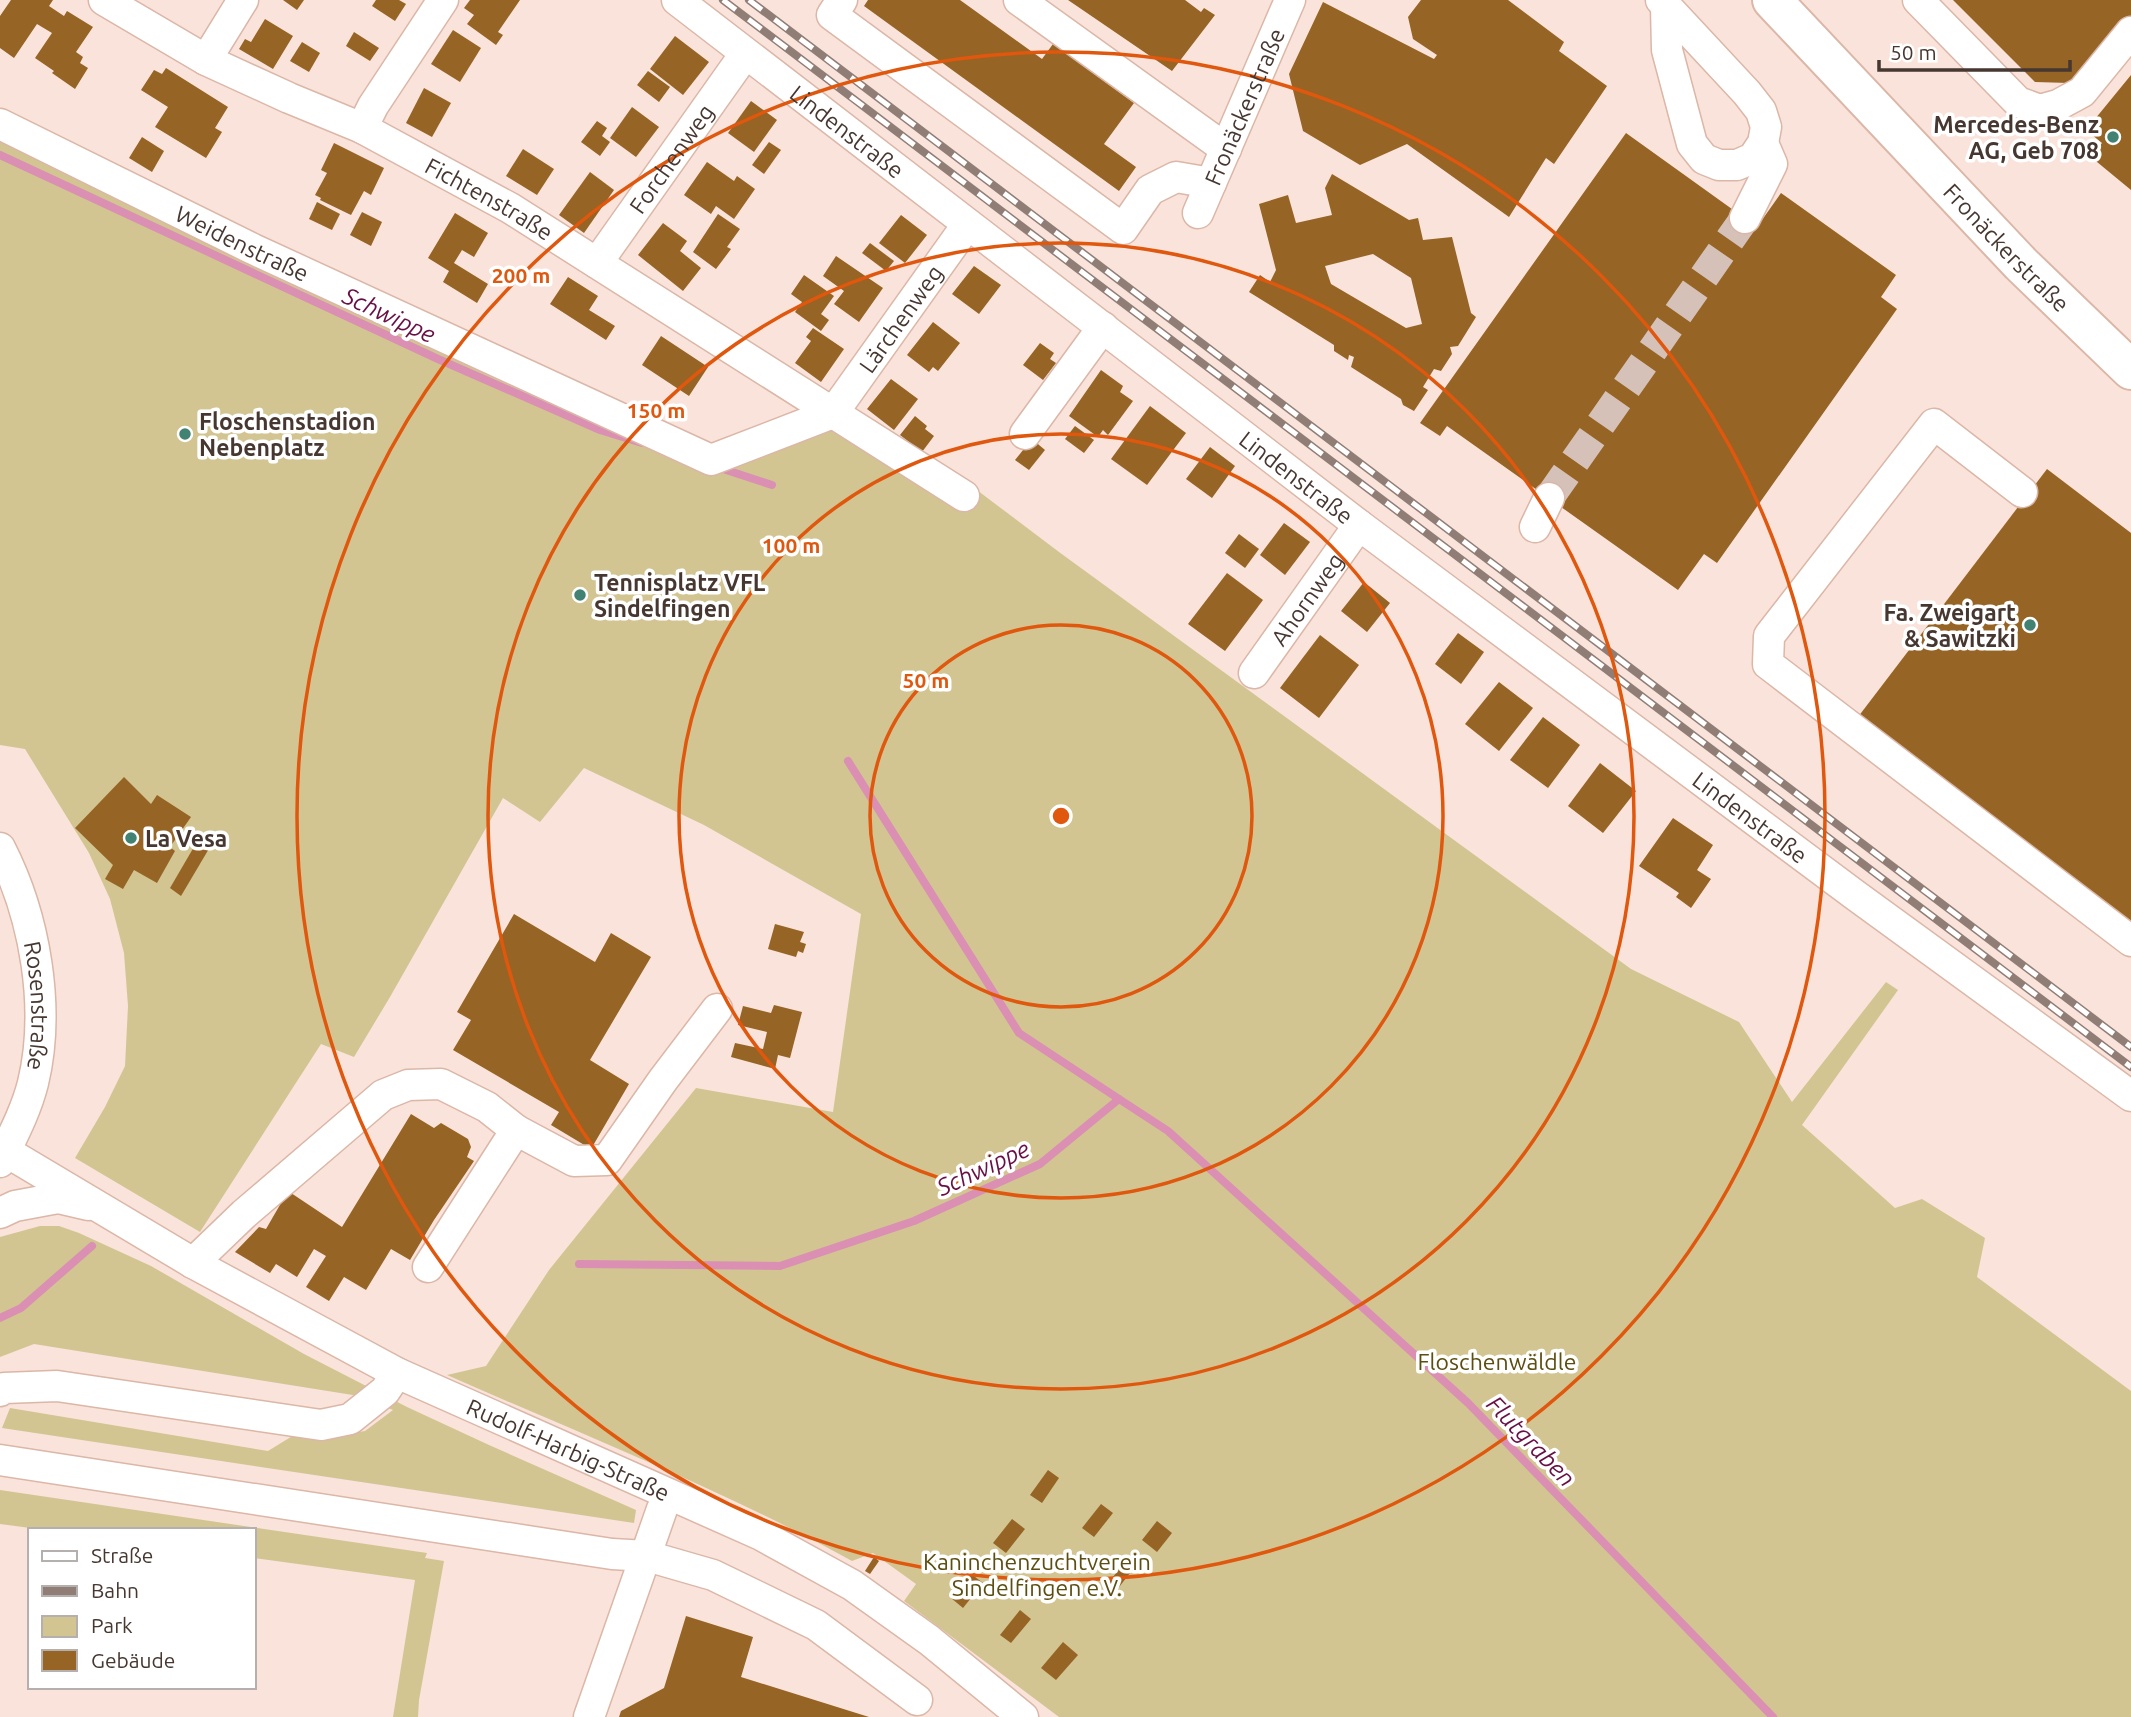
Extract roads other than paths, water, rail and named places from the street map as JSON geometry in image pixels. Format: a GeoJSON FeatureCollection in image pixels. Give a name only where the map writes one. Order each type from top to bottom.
{"type":"FeatureCollection","features":[{"type":"Feature","properties":{"kind":"main road","name":"Fronäckerstraße"},"geometry":{"type":"LineString","coordinates":[[1772,0],[2021,264],[2131,370]]}},
{"type":"Feature","properties":{"kind":"street","name":"Fichtenstraße"},"geometry":{"type":"LineString","coordinates":[[104,0],[206,60],[362,128],[510,208],[964,496]]}},
{"type":"Feature","properties":{"kind":"street"},"geometry":{"type":"LineString","coordinates":[[206,60],[243,0]]}},
{"type":"Feature","properties":{"kind":"street"},"geometry":{"type":"LineString","coordinates":[[362,128],[373,106],[443,0]]}},
{"type":"Feature","properties":{"kind":"street","name":"Lindenstraße"},"geometry":{"type":"LineString","coordinates":[[677,0],[1359,525],[2131,1096]]}},
{"type":"Feature","properties":{"kind":"street"},"geometry":{"type":"LineString","coordinates":[[842,0],[832,15],[1123,229],[1150,190],[1167,181],[1176,177],[1211,183]]}},
{"type":"Feature","properties":{"kind":"street"},"geometry":{"type":"LineString","coordinates":[[1019,0],[1226,149]]}},
{"type":"Feature","properties":{"kind":"street","name":"Fronäckerstraße"},"geometry":{"type":"LineString","coordinates":[[1198,213],[1290,0]]}},
{"type":"Feature","properties":{"kind":"street"},"geometry":{"type":"LineString","coordinates":[[1918,0],[2018,102],[2040,110],[2058,105],[2082,92],[2131,32]]}},
{"type":"Feature","properties":{"kind":"street"},"geometry":{"type":"LineString","coordinates":[[1663,3],[1761,111],[1766,127],[1763,143],[1752,158],[1737,165],[1719,165],[1704,159],[1692,144],[1667,50],[1663,3]]}},
{"type":"Feature","properties":{"kind":"street","name":"Forchenweg"},"geometry":{"type":"LineString","coordinates":[[597,263],[745,54]]}},
{"type":"Feature","properties":{"kind":"street","name":"Weidenstraße"},"geometry":{"type":"LineString","coordinates":[[0,124],[253,249],[711,460],[833,413]]}},
{"type":"Feature","properties":{"kind":"street"},"geometry":{"type":"LineString","coordinates":[[1745,218],[1772,164],[1763,143]]}},
{"type":"Feature","properties":{"kind":"street","name":"Lärchenweg"},"geometry":{"type":"LineString","coordinates":[[833,413],[967,225]]}},
{"type":"Feature","properties":{"kind":"street"},"geometry":{"type":"LineString","coordinates":[[1025,435],[1103,327]]}},
{"type":"Feature","properties":{"kind":"street"},"geometry":{"type":"LineString","coordinates":[[2022,492],[1934,424],[1769,636],[1768,664],[2131,941]]}},
{"type":"Feature","properties":{"kind":"street"},"geometry":{"type":"LineString","coordinates":[[1535,527],[1549,498]]}},
{"type":"Feature","properties":{"kind":"street","name":"Ahornweg"},"geometry":{"type":"LineString","coordinates":[[1254,673],[1359,525]]}},
{"type":"Feature","properties":{"kind":"street","name":"Rosenstraße"},"geometry":{"type":"LineString","coordinates":[[0,848],[21,898],[31,936],[40,1010],[33,1083],[22,1117],[2,1154]]}},
{"type":"Feature","properties":{"kind":"street"},"geometry":{"type":"LineString","coordinates":[[193,1263],[244,1214],[383,1094],[408,1085],[441,1084],[487,1107],[516,1130],[574,1161],[607,1160],[717,1009]]}},
{"type":"Feature","properties":{"kind":"street"},"geometry":{"type":"LineString","coordinates":[[428,1267],[516,1130]]}},
{"type":"Feature","properties":{"kind":"street","name":"Rudolf-Harbig-Straße"},"geometry":{"type":"LineString","coordinates":[[2,1154],[193,1263],[397,1374],[761,1535],[852,1585],[929,1640],[1023,1717]]}},
{"type":"Feature","properties":{"kind":"street","name":"Rudolf-Harbig-Straße"},"geometry":{"type":"LineString","coordinates":[[0,1213],[15,1206],[58,1198],[98,1207]]}},
{"type":"Feature","properties":{"kind":"street"},"geometry":{"type":"LineString","coordinates":[[0,1391],[4,1388],[57,1386],[321,1425],[350,1419],[385,1391],[397,1374]]}},
{"type":"Feature","properties":{"kind":"street"},"geometry":{"type":"LineString","coordinates":[[0,1460],[612,1554],[647,1556],[713,1575],[816,1625],[917,1700]]}},
{"type":"Feature","properties":{"kind":"street"},"geometry":{"type":"LineString","coordinates":[[589,1717],[662,1509]]}},
{"type":"Feature","properties":{"kind":"waterway","name":"Schwippe"},"geometry":{"type":"LineString","coordinates":[[0,155],[438,359],[600,430],[642,443]]}},
{"type":"Feature","properties":{"kind":"waterway","name":"Schwippe"},"geometry":{"type":"LineString","coordinates":[[717,467],[772,485]]}},
{"type":"Feature","properties":{"kind":"waterway","name":"Schwippe"},"geometry":{"type":"LineString","coordinates":[[579,1264],[780,1266],[914,1221],[1040,1164],[1119,1099],[1019,1033],[848,761]]}},
{"type":"Feature","properties":{"kind":"waterway","name":"Flutgraben"},"geometry":{"type":"LineString","coordinates":[[1119,1099],[1168,1131],[1468,1403],[1773,1717]]}},
{"type":"Feature","properties":{"kind":"waterway","name":"Schwippe"},"geometry":{"type":"LineString","coordinates":[[0,1318],[21,1308],[92,1246]]}},
{"type":"Feature","properties":{"kind":"tunnel"},"geometry":{"type":"LineString","coordinates":[[1549,498],[1745,218]]}},
{"type":"Feature","properties":{"kind":"railway"},"geometry":{"type":"LineString","coordinates":[[723,0],[2131,1067]]}},
{"type":"Feature","properties":{"kind":"railway"},"geometry":{"type":"LineString","coordinates":[[749,0],[2131,1047]]}},
{"type":"Feature","properties":{"kind":"place","name":"Mercedes-Benz AG, Geb 708"},"geometry":{"type":"Point","coordinates":[2113,137]}},
{"type":"Feature","properties":{"kind":"place","name":"Floschenstadion Nebenplatz"},"geometry":{"type":"Point","coordinates":[185,434]}},
{"type":"Feature","properties":{"kind":"place","name":"Tennisplatz VFL Sindelfingen"},"geometry":{"type":"Point","coordinates":[580,595]}},
{"type":"Feature","properties":{"kind":"place","name":"Fa. Zweigart & Sawitzki"},"geometry":{"type":"Point","coordinates":[2030,625]}},
{"type":"Feature","properties":{"kind":"place","name":"La Vesa"},"geometry":{"type":"Point","coordinates":[131,838]}},
{"type":"Feature","properties":{"kind":"park label","name":"Floschenwäldle"},"geometry":{"type":"Point","coordinates":[1497,1361]}},
{"type":"Feature","properties":{"kind":"park label","name":"Kaninchenzuchtverein Sindelfingen e.V."},"geometry":{"type":"Point","coordinates":[1037,1574]}}]}
